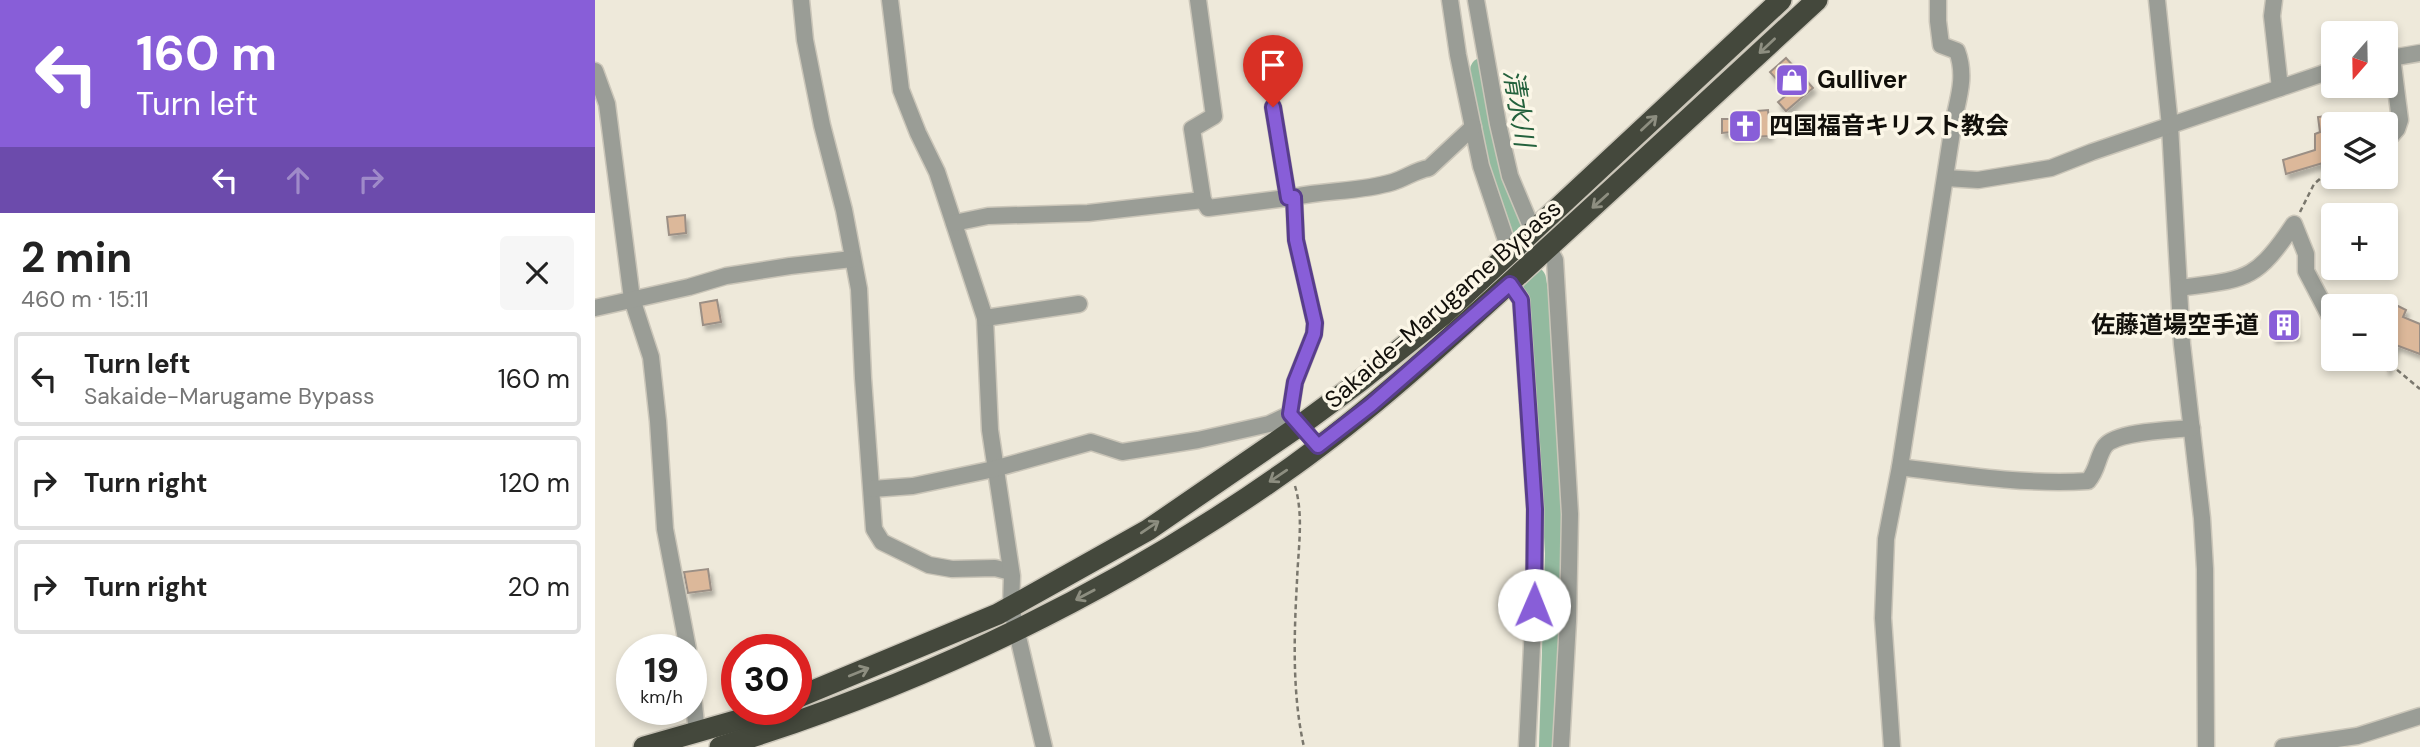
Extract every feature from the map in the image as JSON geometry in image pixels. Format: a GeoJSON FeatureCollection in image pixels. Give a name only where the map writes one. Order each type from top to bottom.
{"type":"FeatureCollection","features":[{"type":"Feature","properties":{"kind":"highway","name":"Sakaide-Marugame Bypass"},"geometry":{"type":"LineString","coordinates":[[812,692],[931,644],[1011,607],[1148,530],[1295,419],[1359,382],[1443,315],[1781,0]]}},
{"type":"Feature","properties":{"kind":"highway","name":"Sakaide-Marugame Bypass"},"geometry":{"type":"LineString","coordinates":[[720,747],[865,697],[1016,630],[1113,580],[1209,523],[1371,405],[1510,284],[1817,0]]}},
{"type":"Feature","properties":{"kind":"highway"},"geometry":{"type":"LineString","coordinates":[[644,747],[721,725]]}},
{"type":"Feature","properties":{"kind":"street"},"geometry":{"type":"LineString","coordinates":[[801,0],[805,40],[822,125],[844,210],[859,289],[874,529],[882,542],[929,565],[952,569],[995,568],[1011,572]]}},
{"type":"Feature","properties":{"kind":"street"},"geometry":{"type":"LineString","coordinates":[[890,0],[901,90],[937,172],[985,318],[990,430],[1011,572],[1011,607],[1044,747]]}},
{"type":"Feature","properties":{"kind":"street"},"geometry":{"type":"LineString","coordinates":[[1198,0],[1214,116],[1192,129],[1203,200],[1208,208],[1394,182],[1429,168],[1473,127]]}},
{"type":"Feature","properties":{"kind":"street"},"geometry":{"type":"LineString","coordinates":[[1450,0],[1481,166],[1510,252]]}},
{"type":"Feature","properties":{"kind":"street"},"geometry":{"type":"LineString","coordinates":[[1476,0],[1510,176],[1533,231]]}},
{"type":"Feature","properties":{"kind":"street"},"geometry":{"type":"LineString","coordinates":[[1892,747],[1883,618],[1886,539],[1900,467],[1963,65],[1957,51],[1941,45],[1938,0]]}},
{"type":"Feature","properties":{"kind":"street"},"geometry":{"type":"LineString","coordinates":[[2157,0],[2170,126],[2182,344],[2206,569],[2206,747]]}},
{"type":"Feature","properties":{"kind":"street"},"geometry":{"type":"LineString","coordinates":[[2274,0],[2272,16],[2280,88]]}},
{"type":"Feature","properties":{"kind":"street"},"geometry":{"type":"LineString","coordinates":[[2398,56],[2420,52]]}},
{"type":"Feature","properties":{"kind":"street"},"geometry":{"type":"LineString","coordinates":[[595,71],[607,104],[632,299],[651,357],[665,529],[685,634]]}},
{"type":"Feature","properties":{"kind":"street"},"geometry":{"type":"LineString","coordinates":[[1946,178],[1978,180],[2051,168],[2321,74]]}},
{"type":"Feature","properties":{"kind":"street"},"geometry":{"type":"LineString","coordinates":[[2396,98],[2400,120],[2398,126]]}},
{"type":"Feature","properties":{"kind":"street"},"geometry":{"type":"LineString","coordinates":[[1273,107],[1291,197],[1296,240],[1315,323],[1314,334],[1295,382],[1295,419],[1318,446]]}},
{"type":"Feature","properties":{"kind":"street"},"geometry":{"type":"LineString","coordinates":[[954,223],[988,216],[1088,213],[1203,200]]}},
{"type":"Feature","properties":{"kind":"street"},"geometry":{"type":"LineString","coordinates":[[2180,288],[2244,277],[2269,258],[2294,224]]}},
{"type":"Feature","properties":{"kind":"street"},"geometry":{"type":"LineString","coordinates":[[2294,224],[2306,254],[2306,271],[2321,300]]}},
{"type":"Feature","properties":{"kind":"street"},"geometry":{"type":"LineString","coordinates":[[1548,247],[1555,260],[1570,514],[1568,621],[1561,747]]}},
{"type":"Feature","properties":{"kind":"street"},"geometry":{"type":"LineString","coordinates":[[595,308],[726,276],[852,259]]}},
{"type":"Feature","properties":{"kind":"street"},"geometry":{"type":"LineString","coordinates":[[1510,284],[1521,300],[1535,509],[1534,605],[1527,747]]}},
{"type":"Feature","properties":{"kind":"street"},"geometry":{"type":"LineString","coordinates":[[985,318],[1079,304]]}},
{"type":"Feature","properties":{"kind":"street"},"geometry":{"type":"LineString","coordinates":[[872,489],[913,486],[995,468],[1091,442],[1122,452],[1198,440],[1295,419]]}},
{"type":"Feature","properties":{"kind":"street"},"geometry":{"type":"LineString","coordinates":[[1900,467],[1976,476],[2088,481],[2097,471],[2106,445],[2117,437],[2192,428]]}},
{"type":"Feature","properties":{"kind":"street"},"geometry":{"type":"LineString","coordinates":[[2283,747],[2357,736],[2420,716]]}},
{"type":"Feature","properties":{"kind":"street"},"geometry":{"type":"LineString","coordinates":[[696,725],[697,733]]}},
{"type":"Feature","properties":{"kind":"path"},"geometry":{"type":"LineString","coordinates":[[2294,224],[2306,195],[2321,178]]}},
{"type":"Feature","properties":{"kind":"path"},"geometry":{"type":"LineString","coordinates":[[2398,371],[2420,389]]}},
{"type":"Feature","properties":{"kind":"path"},"geometry":{"type":"LineString","coordinates":[[1292,476],[1300,502],[1296,600],[1297,701],[1304,747]]}},
{"type":"Feature","properties":{"kind":"building","name":"Gulliver"},"geometry":{"type":"Polygon","coordinates":[[[1786,58],[1813,88],[1786,111],[1778,102],[1789,93],[1770,72],[1786,58]]]}},
{"type":"Feature","properties":{"kind":"building","name":"四国福音キリスト教会"},"geometry":{"type":"Polygon","coordinates":[[[1768,110],[1770,136],[1731,138],[1731,132],[1722,133],[1722,119],[1732,119],[1732,115],[1744,112],[1768,110]]]}},
{"type":"Feature","properties":{"kind":"building"},"geometry":{"type":"Polygon","coordinates":[[[2318,117],[2321,117],[2321,164],[2286,174],[2283,160],[2315,150],[2315,134],[2320,132],[2318,117]]]}},
{"type":"Feature","properties":{"kind":"building"},"geometry":{"type":"Polygon","coordinates":[[[685,215],[686,233],[669,235],[667,217],[685,215]]]}},
{"type":"Feature","properties":{"kind":"building"},"geometry":{"type":"Polygon","coordinates":[[[717,300],[721,322],[703,325],[700,303],[717,300]]]}},
{"type":"Feature","properties":{"kind":"building"},"geometry":{"type":"Polygon","coordinates":[[[2398,306],[2406,310],[2403,317],[2420,324],[2420,354],[2398,346],[2398,306]]]}},
{"type":"Feature","properties":{"kind":"building","name":"佐藤道場空手道"},"geometry":{"type":"Polygon","coordinates":[[[2295,313],[2297,336],[2273,338],[2271,315],[2295,313]]]}},
{"type":"Feature","properties":{"kind":"building"},"geometry":{"type":"Polygon","coordinates":[[[708,569],[711,590],[688,593],[684,572],[708,569]]]}},
{"type":"Feature","properties":{"kind":"waterway","name":"清水川"},"geometry":{"type":"LineString","coordinates":[[1482,70],[1492,146],[1516,224]]}},
{"type":"Feature","properties":{"kind":"waterway","name":"清水川"},"geometry":{"type":"LineString","coordinates":[[1534,279],[1544,338],[1557,553],[1551,747]]}},
{"type":"Feature","properties":{"kind":"place","name":"Gulliver"},"geometry":{"type":"Point","coordinates":[1792,80]}},
{"type":"Feature","properties":{"kind":"place","name":"四国福音キリスト教会"},"geometry":{"type":"Point","coordinates":[1745,126]}},
{"type":"Feature","properties":{"kind":"place","name":"佐藤道場空手道"},"geometry":{"type":"Point","coordinates":[2284,325]}},
{"type":"Feature","properties":{"kind":"route"},"geometry":{"type":"LineString","coordinates":[[1273,107],[1288,198],[1294,197],[1296,240],[1315,323],[1314,334],[1295,382],[1290,414],[1318,446],[1371,405],[1510,284],[1521,300],[1535,509],[1534,605]]}}]}
